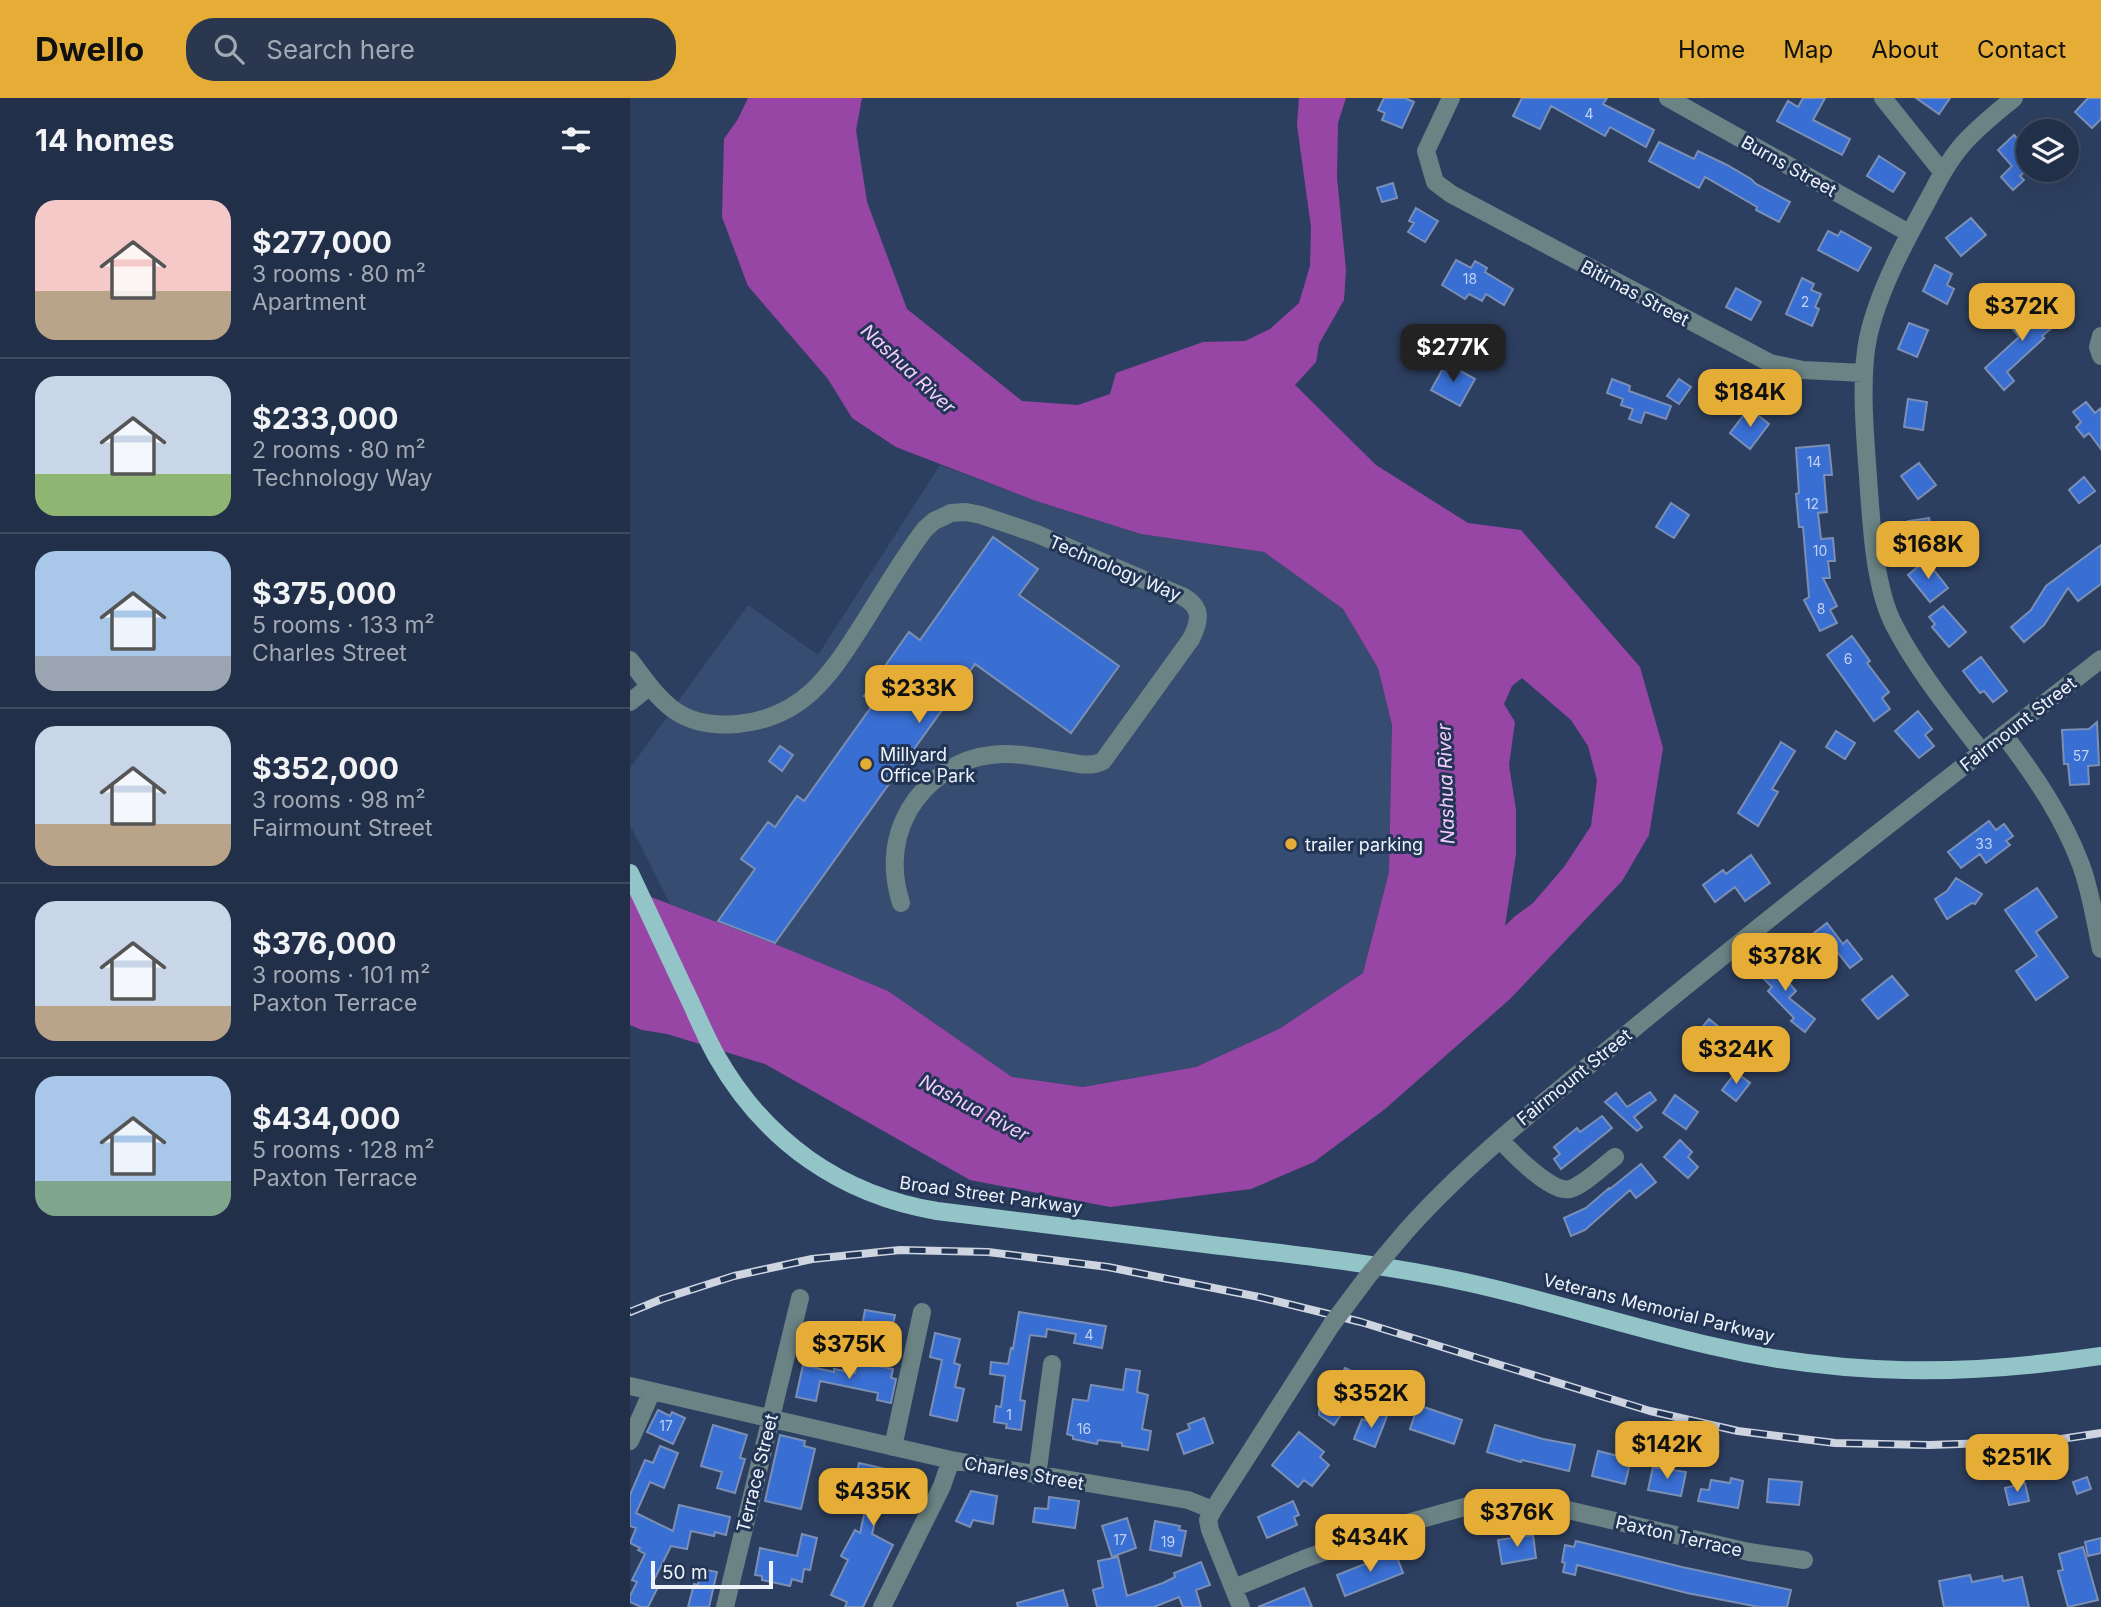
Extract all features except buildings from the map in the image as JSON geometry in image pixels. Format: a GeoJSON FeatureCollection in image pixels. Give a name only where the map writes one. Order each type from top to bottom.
{"type":"FeatureCollection","features":[{"type":"Feature","properties":{"kind":"main road","name":"Broad Street Parkway"},"geometry":{"type":"LineString","coordinates":[[630,873],[716,1054],[736,1086],[755,1110],[793,1148],[817,1166],[853,1187],[894,1203],[937,1211],[1209,1245]]}},
{"type":"Feature","properties":{"kind":"main road","name":"Veterans Memorial Parkway"},"geometry":{"type":"LineString","coordinates":[[1209,1245],[1364,1264],[1446,1278],[1714,1347],[1816,1364],[1893,1370],[1981,1370],[2101,1356]]}},
{"type":"Feature","properties":{"kind":"street","name":"Bitirnas Street"},"geometry":{"type":"LineString","coordinates":[[1451,98],[1426,151],[1435,182],[1451,194],[1770,363],[1804,370],[1864,373]]}},
{"type":"Feature","properties":{"kind":"street","name":"Burns Street"},"geometry":{"type":"LineString","coordinates":[[1668,98],[1909,233]]}},
{"type":"Feature","properties":{"kind":"street"},"geometry":{"type":"LineString","coordinates":[[1883,98],[1943,173]]}},
{"type":"Feature","properties":{"kind":"street"},"geometry":{"type":"LineString","coordinates":[[1982,752],[1910,652],[1891,619],[1880,583],[1871,525],[1864,373],[1868,338],[1880,299],[1909,233],[1962,145],[2014,98]]}},
{"type":"Feature","properties":{"kind":"street","name":"Technology Way"},"geometry":{"type":"LineString","coordinates":[[632,668],[673,710],[702,723],[750,722],[792,706],[832,672],[925,528],[953,513],[977,513],[1037,534],[1191,601],[1198,616],[1191,639],[1103,761],[1093,765],[1020,755],[986,755],[949,770],[931,783],[910,809],[898,836],[894,875],[901,903]]}},
{"type":"Feature","properties":{"kind":"street","name":"Fairmount Street"},"geometry":{"type":"LineString","coordinates":[[1213,1510],[1323,1337],[1368,1276],[1440,1194],[1500,1139],[1751,932],[2101,659]]}},
{"type":"Feature","properties":{"kind":"street"},"geometry":{"type":"LineString","coordinates":[[630,702],[649,687]]}},
{"type":"Feature","properties":{"kind":"street"},"geometry":{"type":"LineString","coordinates":[[2004,735],[2042,787],[2073,847],[2087,883],[2101,949]]}},
{"type":"Feature","properties":{"kind":"street"},"geometry":{"type":"LineString","coordinates":[[1500,1139],[1513,1154],[1554,1187],[1563,1190],[1577,1185],[1615,1157]]}},
{"type":"Feature","properties":{"kind":"street","name":"Terrace Street"},"geometry":{"type":"LineString","coordinates":[[725,1607],[800,1298]]}},
{"type":"Feature","properties":{"kind":"street"},"geometry":{"type":"LineString","coordinates":[[893,1447],[922,1312]]}},
{"type":"Feature","properties":{"kind":"street"},"geometry":{"type":"LineString","coordinates":[[1037,1476],[1052,1364]]}},
{"type":"Feature","properties":{"kind":"street","name":"Charles Street"},"geometry":{"type":"LineString","coordinates":[[630,1386],[951,1460],[1188,1500],[1213,1510]]}},
{"type":"Feature","properties":{"kind":"street"},"geometry":{"type":"LineString","coordinates":[[630,1441],[652,1391]]}},
{"type":"Feature","properties":{"kind":"street"},"geometry":{"type":"LineString","coordinates":[[882,1607],[942,1486],[951,1460]]}},
{"type":"Feature","properties":{"kind":"street","name":"Paxton Terrace"},"geometry":{"type":"LineString","coordinates":[[1234,1588],[1393,1527],[1468,1506],[1502,1501],[1546,1505],[1749,1552],[1804,1560]]}},
{"type":"Feature","properties":{"kind":"street"},"geometry":{"type":"LineString","coordinates":[[1213,1510],[1208,1525],[1241,1607]]}},
{"type":"Feature","properties":{"kind":"shaded area"},"geometry":{"type":"Polygon","coordinates":[[[940,465],[1036,501],[1141,534],[1264,552],[1343,609],[1378,668],[1392,725],[1389,872],[1363,973],[1279,1029],[1196,1067],[1083,1087],[1012,1077],[888,991],[670,904],[630,825],[630,768],[748,605],[818,655],[940,465]]]}},
{"type":"Feature","properties":{"kind":"water","name":"Nashua River"},"geometry":{"type":"Polygon","coordinates":[[[748,98],[862,98],[856,130],[867,202],[907,309],[1022,401],[1078,405],[1110,394],[1116,373],[1203,342],[1245,341],[1270,329],[1299,303],[1310,266],[1311,227],[1297,125],[1299,98],[1346,98],[1338,123],[1337,177],[1346,270],[1344,300],[1319,344],[1316,362],[1295,385],[1376,465],[1468,523],[1521,530],[1640,667],[1663,748],[1649,835],[1622,881],[1510,999],[1385,1109],[1314,1162],[1251,1189],[1110,1207],[970,1180],[765,1064],[630,1025],[630,889],[785,948],[888,991],[1012,1077],[1083,1087],[1196,1067],[1279,1029],[1363,973],[1389,872],[1392,725],[1378,668],[1343,609],[1264,552],[1141,534],[1036,501],[896,447],[852,418],[828,379],[748,286],[722,217],[724,139],[748,98]],[[1522,678],[1512,686],[1504,704],[1515,722],[1509,765],[1516,810],[1516,854],[1505,926],[1533,903],[1564,867],[1591,826],[1597,780],[1588,746],[1571,720],[1522,678]]]}},
{"type":"Feature","properties":{"kind":"railway"},"geometry":{"type":"LineString","coordinates":[[630,1312],[734,1276],[812,1259],[900,1250],[988,1252],[1108,1267],[1259,1297],[1361,1322],[1650,1411],[1738,1431],[1835,1443],[1929,1445],[2048,1441],[2101,1433]]}},
{"type":"Feature","properties":{"kind":"place","name":"Millyard Office Park"},"geometry":{"type":"Point","coordinates":[866,764]}},
{"type":"Feature","properties":{"kind":"place","name":"trailer parking"},"geometry":{"type":"Point","coordinates":[1291,844]}}]}
